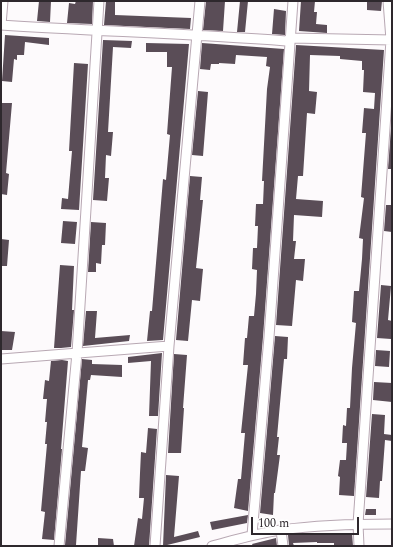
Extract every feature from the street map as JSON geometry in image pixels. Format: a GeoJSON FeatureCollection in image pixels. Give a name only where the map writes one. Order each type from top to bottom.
{"type":"FeatureCollection","features":[{"type":"Feature","properties":{"kind":"street"},"geometry":{"type":"LineString","coordinates":[[3,1],[1,25],[286,41],[291,38],[392,40]]}},
{"type":"Feature","properties":{"kind":"street"},"geometry":{"type":"LineString","coordinates":[[59,546],[77,353],[100,1]]}},
{"type":"Feature","properties":{"kind":"street"},"geometry":{"type":"LineString","coordinates":[[155,546],[169,346],[200,1]]}},
{"type":"Feature","properties":{"kind":"street"},"geometry":{"type":"LineString","coordinates":[[252,536],[269,337],[293,1]]}},
{"type":"Feature","properties":{"kind":"street"},"geometry":{"type":"LineString","coordinates":[[359,546],[358,524],[392,40],[388,1]]}},
{"type":"Feature","properties":{"kind":"street"},"geometry":{"type":"LineString","coordinates":[[1,359],[169,346]]}},
{"type":"Feature","properties":{"kind":"street"},"geometry":{"type":"LineString","coordinates":[[212,546],[281,530],[358,524],[392,524]]}},
{"type":"Feature","properties":{"kind":"street"},"geometry":{"type":"LineString","coordinates":[[281,530],[283,546]]}},
{"type":"Feature","properties":{"kind":"building"},"geometry":{"type":"Polygon","coordinates":[[[39,1],[51,1],[50,22],[37,21],[39,1]]]}},
{"type":"Feature","properties":{"kind":"building"},"geometry":{"type":"Polygon","coordinates":[[[76,1],[93,1],[92,24],[67,23],[69,3],[75,4],[76,1]]]}},
{"type":"Feature","properties":{"kind":"building"},"geometry":{"type":"Polygon","coordinates":[[[106,1],[115,1],[115,15],[191,18],[190,29],[104,25],[106,1]]]}},
{"type":"Feature","properties":{"kind":"building"},"geometry":{"type":"Polygon","coordinates":[[[206,1],[225,1],[223,31],[203,30],[206,1]]]}},
{"type":"Feature","properties":{"kind":"building"},"geometry":{"type":"Polygon","coordinates":[[[240,1],[248,1],[245,32],[237,32],[240,1]]]}},
{"type":"Feature","properties":{"kind":"building"},"geometry":{"type":"Polygon","coordinates":[[[301,1],[315,1],[314,12],[317,12],[316,24],[327,25],[327,33],[299,31],[301,1]]]}},
{"type":"Feature","properties":{"kind":"building"},"geometry":{"type":"Polygon","coordinates":[[[367,1],[382,1],[381,11],[367,10],[367,1]]]}},
{"type":"Feature","properties":{"kind":"building"},"geometry":{"type":"Polygon","coordinates":[[[274,9],[286,11],[285,35],[272,34],[274,9]]]}},
{"type":"Feature","properties":{"kind":"building"},"geometry":{"type":"Polygon","coordinates":[[[5,35],[49,38],[49,45],[25,42],[24,55],[17,55],[17,60],[14,59],[12,82],[2,81],[5,35]]]}},
{"type":"Feature","properties":{"kind":"building"},"geometry":{"type":"Polygon","coordinates":[[[103,40],[132,41],[131,48],[113,47],[108,132],[113,132],[111,156],[106,155],[105,178],[109,178],[107,201],[93,200],[103,40]]]}},
{"type":"Feature","properties":{"kind":"building"},"geometry":{"type":"Polygon","coordinates":[[[146,43],[189,44],[163,340],[147,341],[150,311],[152,311],[163,179],[166,180],[170,135],[167,134],[172,67],[167,67],[167,52],[146,52],[146,43]]]}},
{"type":"Feature","properties":{"kind":"building"},"geometry":{"type":"Polygon","coordinates":[[[202,43],[284,49],[263,337],[248,511],[234,508],[238,479],[241,479],[245,433],[241,433],[248,365],[243,365],[245,338],[247,338],[249,316],[254,316],[256,294],[257,270],[252,269],[253,248],[257,248],[258,226],[255,226],[256,204],[263,204],[264,181],[262,181],[267,89],[270,67],[266,66],[267,57],[236,55],[235,64],[211,64],[210,70],[200,69],[202,43]]]}},
{"type":"Feature","properties":{"kind":"building"},"geometry":{"type":"Polygon","coordinates":[[[296,45],[384,50],[354,496],[339,495],[340,477],[338,476],[340,460],[346,460],[347,443],[342,443],[343,425],[346,426],[347,408],[350,408],[356,323],[352,322],[354,291],[359,291],[362,259],[363,239],[359,238],[364,198],[361,197],[366,133],[362,133],[364,108],[374,109],[375,93],[363,92],[364,70],[362,70],[362,61],[340,59],[340,56],[310,55],[309,91],[317,92],[315,114],[307,113],[303,176],[298,176],[296,199],[323,201],[322,217],[294,215],[293,241],[296,241],[294,259],[305,259],[303,281],[296,280],[292,326],[276,325],[296,45]]]}},
{"type":"Feature","properties":{"kind":"building"},"geometry":{"type":"Polygon","coordinates":[[[74,63],[88,64],[79,210],[61,209],[62,198],[68,199],[72,151],[69,151],[74,63]]]}},
{"type":"Feature","properties":{"kind":"building"},"geometry":{"type":"Polygon","coordinates":[[[198,91],[208,92],[203,156],[192,155],[198,91]]]}},
{"type":"Feature","properties":{"kind":"building"},"geometry":{"type":"Polygon","coordinates":[[[1,103],[12,103],[6,173],[9,174],[7,195],[1,194],[1,103]]]}},
{"type":"Feature","properties":{"kind":"building"},"geometry":{"type":"Polygon","coordinates":[[[392,114],[392,169],[388,169],[392,114]]]}},
{"type":"Feature","properties":{"kind":"building"},"geometry":{"type":"Polygon","coordinates":[[[190,176],[202,177],[200,200],[203,200],[196,268],[203,269],[200,301],[192,300],[188,341],[176,340],[190,176]]]}},
{"type":"Feature","properties":{"kind":"building"},"geometry":{"type":"Polygon","coordinates":[[[386,205],[392,205],[392,232],[384,231],[386,205]]]}},
{"type":"Feature","properties":{"kind":"building"},"geometry":{"type":"Polygon","coordinates":[[[63,221],[77,222],[75,244],[61,243],[63,221]]]}},
{"type":"Feature","properties":{"kind":"building"},"geometry":{"type":"Polygon","coordinates":[[[91,222],[106,223],[105,245],[102,245],[101,264],[96,263],[96,272],[88,272],[91,222]]]}},
{"type":"Feature","properties":{"kind":"building"},"geometry":{"type":"Polygon","coordinates":[[[1,239],[9,240],[7,266],[1,266],[1,239]]]}},
{"type":"Feature","properties":{"kind":"building"},"geometry":{"type":"Polygon","coordinates":[[[60,265],[74,266],[72,310],[74,310],[71,347],[54,348],[60,265]]]}},
{"type":"Feature","properties":{"kind":"building"},"geometry":{"type":"Polygon","coordinates":[[[381,285],[391,286],[388,320],[392,321],[391,339],[377,338],[381,285]]]}},
{"type":"Feature","properties":{"kind":"building"},"geometry":{"type":"Polygon","coordinates":[[[86,311],[97,311],[95,338],[130,335],[129,341],[83,346],[86,311]]]}},
{"type":"Feature","properties":{"kind":"building"},"geometry":{"type":"Polygon","coordinates":[[[1,331],[15,332],[12,350],[1,350],[1,331]]]}},
{"type":"Feature","properties":{"kind":"building"},"geometry":{"type":"Polygon","coordinates":[[[275,336],[288,337],[287,359],[284,359],[277,437],[279,437],[277,455],[280,455],[274,493],[273,515],[260,513],[275,336]]]}},
{"type":"Feature","properties":{"kind":"building"},"geometry":{"type":"Polygon","coordinates":[[[376,350],[390,351],[389,367],[375,366],[376,350]]]}},
{"type":"Feature","properties":{"kind":"building"},"geometry":{"type":"Polygon","coordinates":[[[162,353],[158,416],[149,416],[151,361],[128,363],[128,357],[162,353]]]}},
{"type":"Feature","properties":{"kind":"building"},"geometry":{"type":"Polygon","coordinates":[[[174,354],[187,355],[181,453],[168,453],[174,354]]]}},
{"type":"Feature","properties":{"kind":"building"},"geometry":{"type":"Polygon","coordinates":[[[82,359],[92,360],[92,364],[122,365],[122,377],[91,375],[90,380],[88,380],[82,447],[88,448],[85,471],[81,471],[76,545],[65,545],[82,359]]]}},
{"type":"Feature","properties":{"kind":"building"},"geometry":{"type":"Polygon","coordinates":[[[51,361],[68,361],[54,540],[42,539],[45,512],[41,511],[47,444],[45,444],[47,422],[45,422],[47,399],[43,399],[45,380],[49,381],[51,361]]]}},
{"type":"Feature","properties":{"kind":"building"},"geometry":{"type":"Polygon","coordinates":[[[374,382],[392,383],[392,402],[373,400],[374,382]]]}},
{"type":"Feature","properties":{"kind":"building"},"geometry":{"type":"Polygon","coordinates":[[[372,414],[385,415],[384,434],[392,435],[392,441],[385,440],[382,481],[380,481],[379,498],[366,497],[372,414]]]}},
{"type":"Feature","properties":{"kind":"building"},"geometry":{"type":"Polygon","coordinates":[[[148,428],[157,429],[149,546],[134,546],[138,518],[142,519],[144,498],[139,498],[141,452],[146,453],[148,428]]]}},
{"type":"Feature","properties":{"kind":"building"},"geometry":{"type":"Polygon","coordinates":[[[166,475],[179,476],[174,537],[198,531],[200,537],[163,546],[166,475]]]}},
{"type":"Feature","properties":{"kind":"building"},"geometry":{"type":"Polygon","coordinates":[[[366,509],[376,509],[376,515],[365,515],[366,509]]]}},
{"type":"Feature","properties":{"kind":"building"},"geometry":{"type":"Polygon","coordinates":[[[248,515],[247,523],[212,530],[210,522],[248,515]]]}},
{"type":"Feature","properties":{"kind":"building"},"geometry":{"type":"Polygon","coordinates":[[[352,533],[353,546],[317,542],[293,543],[294,546],[289,546],[288,535],[352,533]]]}},
{"type":"Feature","properties":{"kind":"building"},"geometry":{"type":"Polygon","coordinates":[[[98,538],[113,539],[114,546],[98,546],[98,538]]]}},
{"type":"Feature","properties":{"kind":"building"},"geometry":{"type":"Polygon","coordinates":[[[276,538],[277,546],[253,546],[252,544],[276,538]]]}}]}
